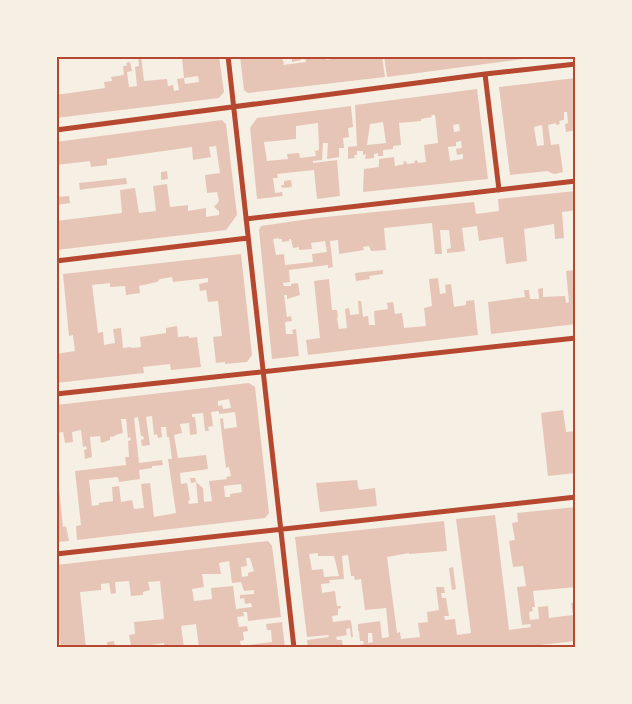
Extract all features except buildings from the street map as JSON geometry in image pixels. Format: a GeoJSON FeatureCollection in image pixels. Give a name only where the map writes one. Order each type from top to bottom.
{"type":"FeatureCollection","features":[{"type":"Feature","properties":{"kind":"street"},"geometry":{"type":"LineString","coordinates":[[228,56],[294,648]]}},
{"type":"Feature","properties":{"kind":"street"},"geometry":{"type":"LineString","coordinates":[[56,130],[485,74],[576,64]]}},
{"type":"Feature","properties":{"kind":"street"},"geometry":{"type":"LineString","coordinates":[[485,74],[499,190]]}},
{"type":"Feature","properties":{"kind":"street"},"geometry":{"type":"LineString","coordinates":[[246,219],[576,181]]}},
{"type":"Feature","properties":{"kind":"street"},"geometry":{"type":"LineString","coordinates":[[56,261],[248,238]]}},
{"type":"Feature","properties":{"kind":"street"},"geometry":{"type":"LineString","coordinates":[[56,394],[576,338]]}},
{"type":"Feature","properties":{"kind":"street"},"geometry":{"type":"LineString","coordinates":[[56,554],[576,497]]}}]}
